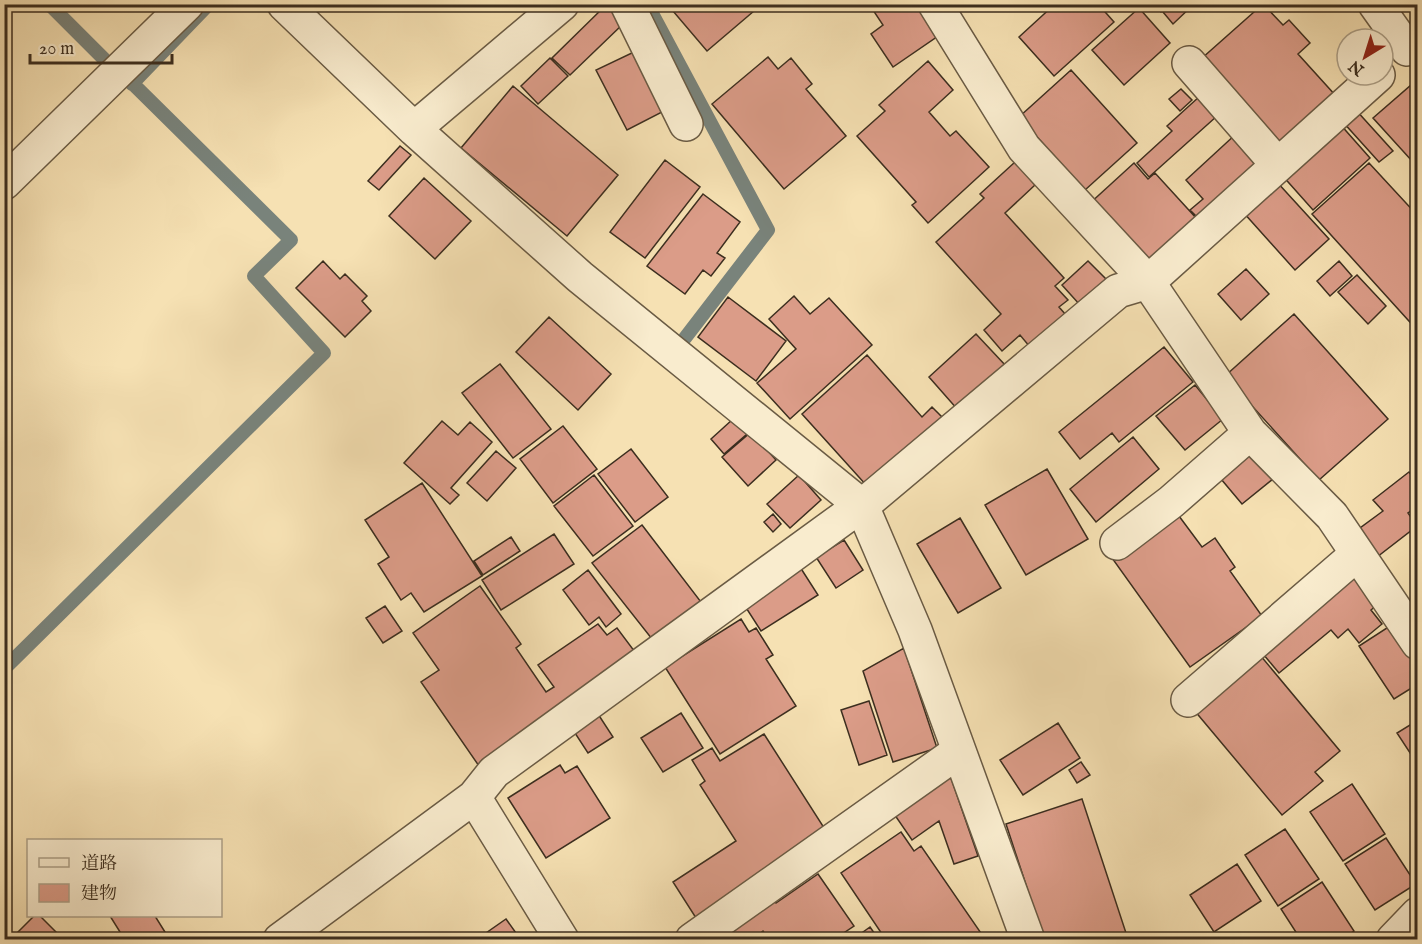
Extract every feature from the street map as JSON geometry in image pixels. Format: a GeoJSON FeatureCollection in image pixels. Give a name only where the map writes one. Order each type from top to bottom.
{"type":"FeatureCollection","features":[{"type":"Feature","properties":{"kind":"street"},"geometry":{"type":"LineString","coordinates":[[4,183],[187,4]]}},
{"type":"Feature","properties":{"kind":"street"},"geometry":{"type":"LineString","coordinates":[[284,4],[414,129],[580,277],[862,506],[915,630],[1028,939]]}},
{"type":"Feature","properties":{"kind":"street"},"geometry":{"type":"LineString","coordinates":[[414,129],[562,4]]}},
{"type":"Feature","properties":{"kind":"street"},"geometry":{"type":"LineString","coordinates":[[627,4],[686,124]]}},
{"type":"Feature","properties":{"kind":"street"},"geometry":{"type":"LineString","coordinates":[[935,4],[1024,148],[1148,282],[1250,433],[1332,516],[1418,643]]}},
{"type":"Feature","properties":{"kind":"street"},"geometry":{"type":"LineString","coordinates":[[1375,4],[1412,44],[1395,59]]}},
{"type":"Feature","properties":{"kind":"street"},"geometry":{"type":"LineString","coordinates":[[1189,63],[1278,165]]}},
{"type":"Feature","properties":{"kind":"street"},"geometry":{"type":"LineString","coordinates":[[280,939],[474,797],[494,772],[862,506],[1118,291],[1148,282],[1365,87]]}},
{"type":"Feature","properties":{"kind":"street"},"geometry":{"type":"LineString","coordinates":[[1117,543],[1172,502],[1250,433]]}},
{"type":"Feature","properties":{"kind":"street"},"geometry":{"type":"LineString","coordinates":[[1188,700],[1357,554]]}},
{"type":"Feature","properties":{"kind":"street"},"geometry":{"type":"LineString","coordinates":[[692,939],[959,751]]}},
{"type":"Feature","properties":{"kind":"street"},"geometry":{"type":"LineString","coordinates":[[474,797],[562,939]]}},
{"type":"Feature","properties":{"kind":"street"},"geometry":{"type":"LineString","coordinates":[[1393,939],[1418,914]]}},
{"type":"Feature","properties":{"kind":"building"},"geometry":{"type":"Polygon","coordinates":[[[667,4],[760,4],[761,5],[707,51],[667,4]]]}},
{"type":"Feature","properties":{"kind":"building"},"geometry":{"type":"Polygon","coordinates":[[[869,4],[920,4],[941,34],[893,67],[871,34],[883,25],[869,4]]]}},
{"type":"Feature","properties":{"kind":"building"},"geometry":{"type":"Polygon","coordinates":[[[1055,4],[1098,4],[1114,22],[1054,76],[1019,37],[1055,4]]]}},
{"type":"Feature","properties":{"kind":"building"},"geometry":{"type":"Polygon","coordinates":[[[1154,4],[1169,4],[1161,12],[1154,4]]]}},
{"type":"Feature","properties":{"kind":"building"},"geometry":{"type":"Polygon","coordinates":[[[1172,4],[1194,4],[1173,24],[1163,12],[1172,4]]]}},
{"type":"Feature","properties":{"kind":"building"},"geometry":{"type":"Polygon","coordinates":[[[1263,4],[1283,25],[1289,20],[1310,43],[1298,54],[1336,96],[1281,146],[1201,59],[1263,4]]]}},
{"type":"Feature","properties":{"kind":"building"},"geometry":{"type":"Polygon","coordinates":[[[606,5],[624,23],[570,75],[552,58],[606,5]]]}},
{"type":"Feature","properties":{"kind":"building"},"geometry":{"type":"Polygon","coordinates":[[[1139,8],[1170,43],[1124,85],[1092,50],[1139,8]]]}},
{"type":"Feature","properties":{"kind":"building"},"geometry":{"type":"Polygon","coordinates":[[[636,51],[666,110],[627,130],[596,70],[636,51]]]}},
{"type":"Feature","properties":{"kind":"building"},"geometry":{"type":"Polygon","coordinates":[[[768,57],[778,69],[791,58],[812,84],[806,89],[846,136],[784,189],[712,104],[768,57]]]}},
{"type":"Feature","properties":{"kind":"building"},"geometry":{"type":"Polygon","coordinates":[[[550,58],[568,76],[538,104],[521,86],[550,58]]]}},
{"type":"Feature","properties":{"kind":"building"},"geometry":{"type":"Polygon","coordinates":[[[928,61],[953,90],[929,112],[950,136],[956,131],[989,167],[928,223],[912,205],[916,202],[857,136],[885,111],[879,105],[928,61]]]}},
{"type":"Feature","properties":{"kind":"building"},"geometry":{"type":"Polygon","coordinates":[[[1071,70],[1137,143],[1085,190],[1019,117],[1071,70]]]}},
{"type":"Feature","properties":{"kind":"building"},"geometry":{"type":"Polygon","coordinates":[[[1418,79],[1418,156],[1412,161],[1373,118],[1418,79]]]}},
{"type":"Feature","properties":{"kind":"building"},"geometry":{"type":"Polygon","coordinates":[[[513,86],[618,175],[567,236],[461,148],[513,86]]]}},
{"type":"Feature","properties":{"kind":"building"},"geometry":{"type":"Polygon","coordinates":[[[1181,89],[1192,100],[1180,111],[1169,99],[1181,89]]]}},
{"type":"Feature","properties":{"kind":"building"},"geometry":{"type":"Polygon","coordinates":[[[1200,96],[1217,116],[1149,177],[1137,163],[1172,131],[1167,126],[1200,96]]]}},
{"type":"Feature","properties":{"kind":"building"},"geometry":{"type":"Polygon","coordinates":[[[1355,109],[1393,151],[1379,162],[1342,121],[1355,109]]]}},
{"type":"Feature","properties":{"kind":"building"},"geometry":{"type":"Polygon","coordinates":[[[1339,123],[1370,158],[1313,210],[1281,174],[1339,123]]]}},
{"type":"Feature","properties":{"kind":"building"},"geometry":{"type":"Polygon","coordinates":[[[1237,133],[1266,165],[1202,222],[1190,210],[1203,199],[1186,180],[1237,133]]]}},
{"type":"Feature","properties":{"kind":"building"},"geometry":{"type":"Polygon","coordinates":[[[400,146],[411,155],[379,190],[368,181],[400,146]]]}},
{"type":"Feature","properties":{"kind":"building"},"geometry":{"type":"Polygon","coordinates":[[[665,160],[700,187],[645,258],[610,232],[665,160]]]}},
{"type":"Feature","properties":{"kind":"building"},"geometry":{"type":"Polygon","coordinates":[[[1015,162],[1035,185],[1005,213],[1064,278],[1055,286],[1068,300],[1059,307],[1066,315],[1030,347],[1020,335],[1002,351],[984,330],[1001,314],[936,242],[984,198],[980,194],[1015,162]]]}},
{"type":"Feature","properties":{"kind":"building"},"geometry":{"type":"Polygon","coordinates":[[[1134,163],[1148,179],[1155,173],[1197,219],[1144,267],[1088,205],[1134,163]]]}},
{"type":"Feature","properties":{"kind":"building"},"geometry":{"type":"Polygon","coordinates":[[[1369,163],[1418,216],[1418,331],[1312,214],[1369,163]]]}},
{"type":"Feature","properties":{"kind":"building"},"geometry":{"type":"Polygon","coordinates":[[[424,178],[471,221],[435,259],[389,216],[424,178]]]}},
{"type":"Feature","properties":{"kind":"building"},"geometry":{"type":"Polygon","coordinates":[[[1276,181],[1329,239],[1295,270],[1243,212],[1276,181]]]}},
{"type":"Feature","properties":{"kind":"building"},"geometry":{"type":"Polygon","coordinates":[[[703,194],[740,222],[717,253],[725,258],[711,276],[703,270],[685,294],[647,266],[703,194]]]}},
{"type":"Feature","properties":{"kind":"building"},"geometry":{"type":"Polygon","coordinates":[[[323,261],[340,279],[345,274],[367,296],[362,301],[371,311],[345,337],[296,288],[323,261]]]}},
{"type":"Feature","properties":{"kind":"building"},"geometry":{"type":"Polygon","coordinates":[[[1088,261],[1107,280],[1080,305],[1062,285],[1088,261]]]}},
{"type":"Feature","properties":{"kind":"building"},"geometry":{"type":"Polygon","coordinates":[[[1339,261],[1352,276],[1330,296],[1317,281],[1339,261]]]}},
{"type":"Feature","properties":{"kind":"building"},"geometry":{"type":"Polygon","coordinates":[[[1246,269],[1269,294],[1241,320],[1218,294],[1246,269]]]}},
{"type":"Feature","properties":{"kind":"building"},"geometry":{"type":"Polygon","coordinates":[[[1357,275],[1386,306],[1368,324],[1338,292],[1357,275]]]}},
{"type":"Feature","properties":{"kind":"building"},"geometry":{"type":"Polygon","coordinates":[[[794,296],[810,314],[829,298],[872,345],[790,419],[757,383],[796,349],[769,319],[794,296]]]}},
{"type":"Feature","properties":{"kind":"building"},"geometry":{"type":"Polygon","coordinates":[[[728,297],[786,341],[756,381],[698,337],[728,297]]]}},
{"type":"Feature","properties":{"kind":"building"},"geometry":{"type":"Polygon","coordinates":[[[1294,314],[1388,419],[1319,480],[1225,376],[1294,314]]]}},
{"type":"Feature","properties":{"kind":"building"},"geometry":{"type":"Polygon","coordinates":[[[549,317],[611,374],[578,410],[516,352],[549,317]]]}},
{"type":"Feature","properties":{"kind":"building"},"geometry":{"type":"Polygon","coordinates":[[[976,334],[1006,366],[958,410],[929,377],[976,334]]]}},
{"type":"Feature","properties":{"kind":"building"},"geometry":{"type":"Polygon","coordinates":[[[1164,347],[1193,382],[1119,442],[1112,433],[1080,459],[1059,432],[1164,347]]]}},
{"type":"Feature","properties":{"kind":"building"},"geometry":{"type":"Polygon","coordinates":[[[867,355],[922,417],[932,407],[946,421],[867,486],[802,414],[867,355]]]}},
{"type":"Feature","properties":{"kind":"building"},"geometry":{"type":"Polygon","coordinates":[[[500,364],[551,429],[513,458],[462,393],[500,364]]]}},
{"type":"Feature","properties":{"kind":"building"},"geometry":{"type":"Polygon","coordinates":[[[1195,385],[1223,419],[1185,450],[1156,416],[1195,385]]]}},
{"type":"Feature","properties":{"kind":"building"},"geometry":{"type":"Polygon","coordinates":[[[733,419],[747,434],[724,454],[711,439],[733,419]]]}},
{"type":"Feature","properties":{"kind":"building"},"geometry":{"type":"Polygon","coordinates":[[[442,421],[458,435],[470,422],[492,442],[451,488],[459,495],[450,504],[404,463],[442,421]]]}},
{"type":"Feature","properties":{"kind":"building"},"geometry":{"type":"Polygon","coordinates":[[[563,426],[597,469],[553,503],[520,459],[563,426]]]}},
{"type":"Feature","properties":{"kind":"building"},"geometry":{"type":"Polygon","coordinates":[[[751,432],[776,460],[748,486],[722,457],[751,432]]]}},
{"type":"Feature","properties":{"kind":"building"},"geometry":{"type":"Polygon","coordinates":[[[1133,437],[1159,469],[1096,522],[1070,489],[1133,437]]]}},
{"type":"Feature","properties":{"kind":"building"},"geometry":{"type":"Polygon","coordinates":[[[1252,444],[1278,475],[1242,504],[1216,473],[1252,444]]]}},
{"type":"Feature","properties":{"kind":"building"},"geometry":{"type":"Polygon","coordinates":[[[631,449],[668,497],[635,522],[598,474],[631,449]]]}},
{"type":"Feature","properties":{"kind":"building"},"geometry":{"type":"Polygon","coordinates":[[[496,451],[516,468],[487,501],[467,483],[496,451]]]}},
{"type":"Feature","properties":{"kind":"building"},"geometry":{"type":"Polygon","coordinates":[[[1047,469],[1088,539],[1026,575],[985,505],[1047,469]]]}},
{"type":"Feature","properties":{"kind":"building"},"geometry":{"type":"Polygon","coordinates":[[[1409,472],[1418,483],[1418,506],[1408,513],[1417,526],[1377,557],[1356,531],[1383,511],[1373,500],[1409,472]]]}},
{"type":"Feature","properties":{"kind":"building"},"geometry":{"type":"Polygon","coordinates":[[[594,475],[633,526],[593,556],[554,506],[594,475]]]}},
{"type":"Feature","properties":{"kind":"building"},"geometry":{"type":"Polygon","coordinates":[[[799,475],[821,500],[790,528],[767,504],[799,475]]]}},
{"type":"Feature","properties":{"kind":"building"},"geometry":{"type":"Polygon","coordinates":[[[422,483],[482,576],[424,612],[411,593],[401,600],[378,564],[389,557],[365,520],[422,483]]]}},
{"type":"Feature","properties":{"kind":"building"},"geometry":{"type":"Polygon","coordinates":[[[1176,512],[1202,547],[1215,538],[1235,567],[1230,571],[1262,616],[1190,667],[1112,558],[1176,512]]]}},
{"type":"Feature","properties":{"kind":"building"},"geometry":{"type":"Polygon","coordinates":[[[773,514],[781,524],[773,532],[764,522],[773,514]]]}},
{"type":"Feature","properties":{"kind":"building"},"geometry":{"type":"Polygon","coordinates":[[[960,518],[1001,588],[958,613],[917,544],[960,518]]]}},
{"type":"Feature","properties":{"kind":"building"},"geometry":{"type":"Polygon","coordinates":[[[642,525],[701,602],[652,639],[592,563],[642,525]]]}},
{"type":"Feature","properties":{"kind":"building"},"geometry":{"type":"Polygon","coordinates":[[[554,534],[574,564],[501,610],[482,580],[554,534]]]}},
{"type":"Feature","properties":{"kind":"building"},"geometry":{"type":"Polygon","coordinates":[[[511,537],[520,551],[483,575],[474,561],[511,537]]]}},
{"type":"Feature","properties":{"kind":"building"},"geometry":{"type":"Polygon","coordinates":[[[844,540],[863,570],[836,588],[816,557],[844,540]]]}},
{"type":"Feature","properties":{"kind":"building"},"geometry":{"type":"Polygon","coordinates":[[[800,567],[818,595],[761,631],[743,603],[800,567]]]}},
{"type":"Feature","properties":{"kind":"building"},"geometry":{"type":"Polygon","coordinates":[[[1418,569],[1418,581],[1412,573],[1418,569]]]}},
{"type":"Feature","properties":{"kind":"building"},"geometry":{"type":"Polygon","coordinates":[[[588,570],[621,614],[606,627],[599,617],[589,625],[563,590],[588,570]]]}},
{"type":"Feature","properties":{"kind":"building"},"geometry":{"type":"Polygon","coordinates":[[[1351,570],[1379,603],[1371,610],[1382,624],[1359,643],[1348,629],[1338,638],[1331,630],[1279,673],[1258,648],[1351,570]]]}},
{"type":"Feature","properties":{"kind":"building"},"geometry":{"type":"Polygon","coordinates":[[[480,586],[521,644],[516,648],[546,692],[554,687],[538,665],[598,624],[607,635],[617,628],[638,656],[479,766],[421,682],[439,670],[413,633],[480,586]]]}},
{"type":"Feature","properties":{"kind":"building"},"geometry":{"type":"Polygon","coordinates":[[[385,606],[402,631],[383,643],[366,618],[385,606]]]}},
{"type":"Feature","properties":{"kind":"building"},"geometry":{"type":"Polygon","coordinates":[[[741,619],[749,632],[756,628],[773,655],[766,659],[796,706],[720,754],[665,667],[741,619]]]}},
{"type":"Feature","properties":{"kind":"building"},"geometry":{"type":"Polygon","coordinates":[[[1393,624],[1418,661],[1418,684],[1394,699],[1359,646],[1393,624]]]}},
{"type":"Feature","properties":{"kind":"building"},"geometry":{"type":"Polygon","coordinates":[[[904,648],[937,748],[893,762],[863,671],[904,648]]]}},
{"type":"Feature","properties":{"kind":"building"},"geometry":{"type":"Polygon","coordinates":[[[1255,649],[1340,751],[1315,772],[1323,781],[1282,815],[1189,704],[1255,649]]]}},
{"type":"Feature","properties":{"kind":"building"},"geometry":{"type":"Polygon","coordinates":[[[869,701],[887,755],[859,765],[841,710],[869,701]]]}},
{"type":"Feature","properties":{"kind":"building"},"geometry":{"type":"Polygon","coordinates":[[[681,713],[703,748],[663,772],[641,738],[681,713]]]}},
{"type":"Feature","properties":{"kind":"building"},"geometry":{"type":"Polygon","coordinates":[[[598,714],[613,737],[588,753],[573,730],[598,714]]]}},
{"type":"Feature","properties":{"kind":"building"},"geometry":{"type":"Polygon","coordinates":[[[1418,720],[1418,765],[1397,733],[1418,720]]]}},
{"type":"Feature","properties":{"kind":"building"},"geometry":{"type":"Polygon","coordinates":[[[1058,723],[1080,758],[1023,795],[1000,760],[1058,723]]]}},
{"type":"Feature","properties":{"kind":"building"},"geometry":{"type":"Polygon","coordinates":[[[764,734],[828,834],[696,918],[673,882],[736,841],[700,785],[705,781],[692,760],[712,748],[720,761],[764,734]]]}},
{"type":"Feature","properties":{"kind":"building"},"geometry":{"type":"Polygon","coordinates":[[[1081,762],[1090,775],[1077,783],[1069,770],[1081,762]]]}},
{"type":"Feature","properties":{"kind":"building"},"geometry":{"type":"Polygon","coordinates":[[[560,765],[565,773],[577,766],[610,818],[546,858],[508,798],[560,765]]]}},
{"type":"Feature","properties":{"kind":"building"},"geometry":{"type":"Polygon","coordinates":[[[949,772],[978,856],[954,864],[939,821],[912,840],[892,811],[949,772]]]}},
{"type":"Feature","properties":{"kind":"building"},"geometry":{"type":"Polygon","coordinates":[[[1352,784],[1385,834],[1343,861],[1310,812],[1352,784]]]}},
{"type":"Feature","properties":{"kind":"building"},"geometry":{"type":"Polygon","coordinates":[[[1082,799],[1127,936],[1116,940],[1044,940],[1006,824],[1082,799]]]}},
{"type":"Feature","properties":{"kind":"building"},"geometry":{"type":"Polygon","coordinates":[[[1285,829],[1319,879],[1278,906],[1245,855],[1285,829]]]}},
{"type":"Feature","properties":{"kind":"building"},"geometry":{"type":"Polygon","coordinates":[[[901,832],[914,851],[921,846],[983,936],[978,940],[886,940],[841,873],[901,832]]]}},
{"type":"Feature","properties":{"kind":"building"},"geometry":{"type":"Polygon","coordinates":[[[1386,838],[1416,884],[1375,910],[1345,864],[1386,838]]]}},
{"type":"Feature","properties":{"kind":"building"},"geometry":{"type":"Polygon","coordinates":[[[1237,864],[1261,901],[1214,932],[1190,895],[1237,864]]]}},
{"type":"Feature","properties":{"kind":"building"},"geometry":{"type":"Polygon","coordinates":[[[818,874],[854,926],[833,940],[769,940],[763,931],[751,940],[738,940],[730,928],[773,899],[776,903],[818,874]]]}},
{"type":"Feature","properties":{"kind":"building"},"geometry":{"type":"Polygon","coordinates":[[[1322,882],[1354,931],[1341,940],[1301,940],[1281,909],[1322,882]]]}},
{"type":"Feature","properties":{"kind":"building"},"geometry":{"type":"Polygon","coordinates":[[[33,917],[41,917],[64,940],[10,940],[33,917]]]}},
{"type":"Feature","properties":{"kind":"building"},"geometry":{"type":"Polygon","coordinates":[[[111,917],[156,917],[170,940],[125,940],[111,917]]]}},
{"type":"Feature","properties":{"kind":"building"},"geometry":{"type":"Polygon","coordinates":[[[506,919],[521,940],[476,940],[506,919]]]}},
{"type":"Feature","properties":{"kind":"building"},"geometry":{"type":"Polygon","coordinates":[[[870,927],[879,940],[852,940],[870,927]]]}},
{"type":"Feature","properties":{"kind":"waterway"},"geometry":{"type":"LineString","coordinates":[[49,4],[104,59]]}},
{"type":"Feature","properties":{"kind":"waterway"},"geometry":{"type":"LineString","coordinates":[[132,84],[209,4]]}},
{"type":"Feature","properties":{"kind":"waterway"},"geometry":{"type":"LineString","coordinates":[[647,4],[768,230],[685,338]]}},
{"type":"Feature","properties":{"kind":"waterway"},"geometry":{"type":"LineString","coordinates":[[4,669],[324,353],[254,276],[291,240],[125,76]]}}]}
